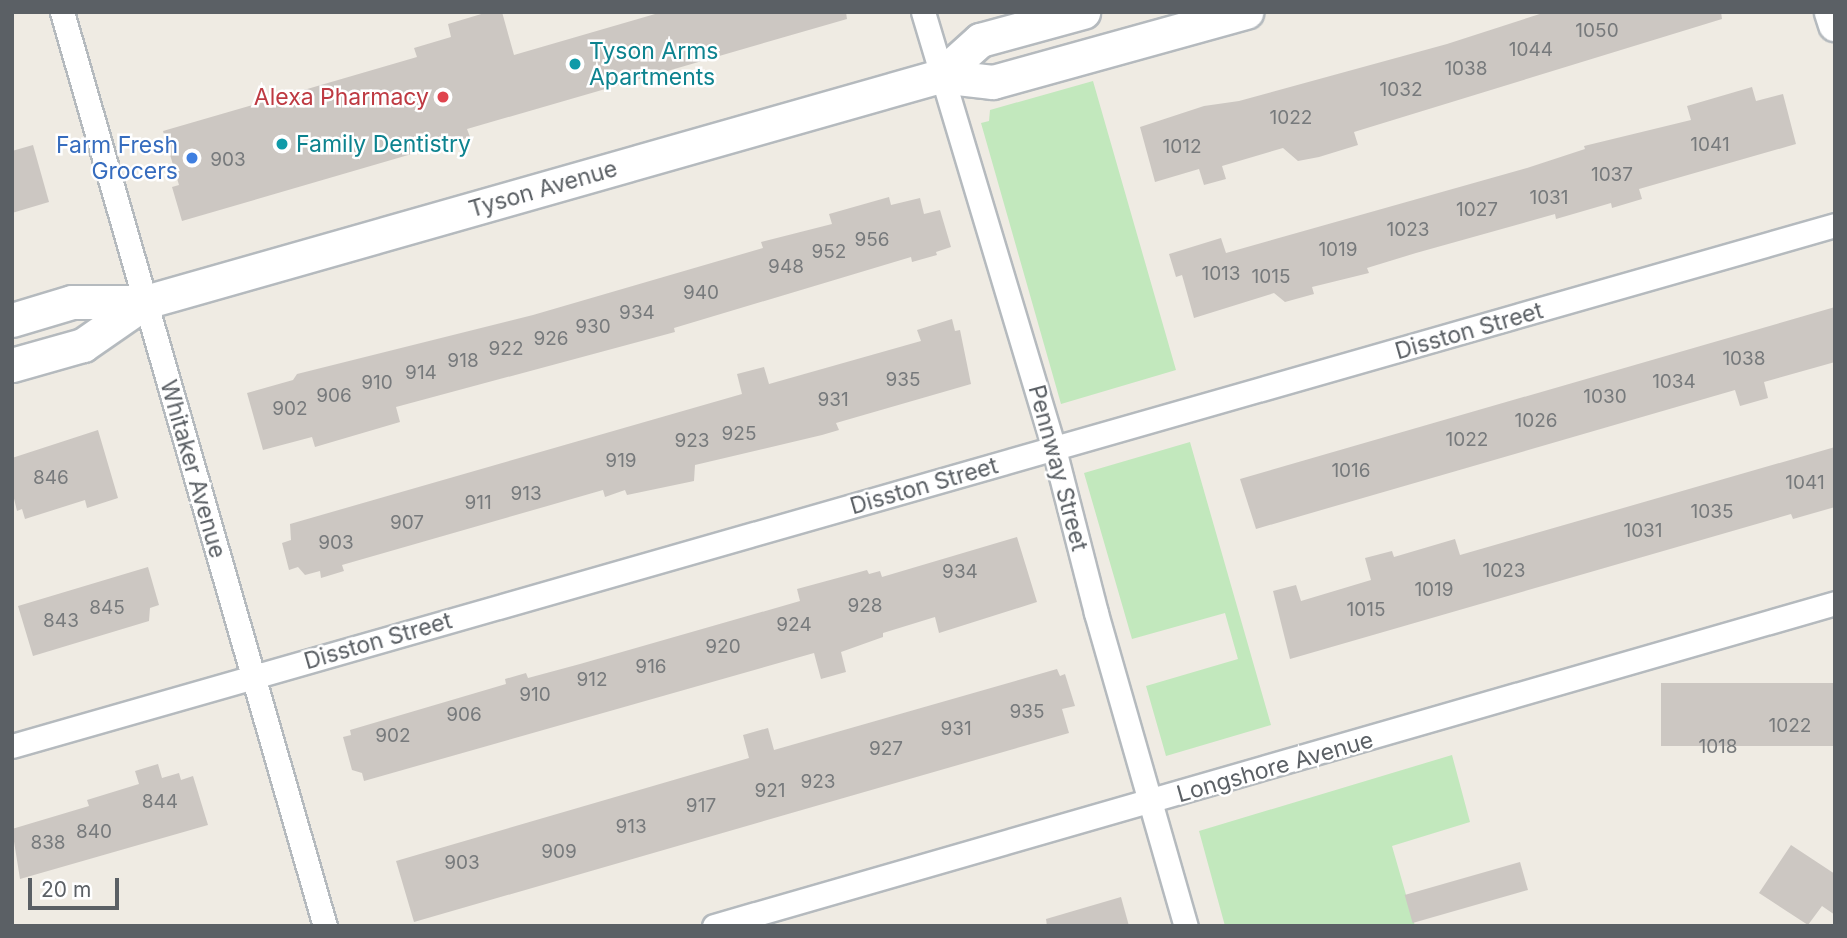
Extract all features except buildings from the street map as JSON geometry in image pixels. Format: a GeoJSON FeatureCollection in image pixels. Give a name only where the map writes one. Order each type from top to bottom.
{"type":"FeatureCollection","features":[{"type":"Feature","properties":{"kind":"street","name":"Whitaker Avenue"},"geometry":{"type":"LineString","coordinates":[[62,12],[325,926]]}},
{"type":"Feature","properties":{"kind":"street","name":"Pennway Street"},"geometry":{"type":"LineString","coordinates":[[923,12],[1054,449],[1186,926]]}},
{"type":"Feature","properties":{"kind":"street","name":"Tyson Avenue"},"geometry":{"type":"LineString","coordinates":[[940,76],[980,40],[1083,12]]}},
{"type":"Feature","properties":{"kind":"street","name":"Tyson Avenue"},"geometry":{"type":"LineString","coordinates":[[12,320],[72,303],[145,302],[940,76],[993,82],[1246,12]]}},
{"type":"Feature","properties":{"kind":"street"},"geometry":{"type":"LineString","coordinates":[[1831,12],[1835,24]]}},
{"type":"Feature","properties":{"kind":"street","name":"Disston Street"},"geometry":{"type":"LineString","coordinates":[[12,746],[1835,225]]}},
{"type":"Feature","properties":{"kind":"street","name":"Tyson Avenue"},"geometry":{"type":"LineString","coordinates":[[12,365],[83,345],[145,302]]}},
{"type":"Feature","properties":{"kind":"street","name":"Longshore Avenue"},"geometry":{"type":"LineString","coordinates":[[715,926],[1150,803],[1835,603]]}},
{"type":"Feature","properties":{"kind":"green space"},"geometry":{"type":"Polygon","coordinates":[[[1093,81],[1176,370],[1061,404],[981,123],[989,121],[990,110],[1093,81]]]}},
{"type":"Feature","properties":{"kind":"green space"},"geometry":{"type":"Polygon","coordinates":[[[1190,442],[1271,725],[1166,756],[1146,686],[1238,659],[1225,613],[1132,639],[1084,473],[1190,442]]]}},
{"type":"Feature","properties":{"kind":"green space"},"geometry":{"type":"Polygon","coordinates":[[[1452,755],[1470,822],[1392,846],[1415,926],[1225,926],[1199,831],[1452,755]]]}},
{"type":"Feature","properties":{"kind":"place","name":"Tyson Arms Apartments"},"geometry":{"type":"Point","coordinates":[575,64]}},
{"type":"Feature","properties":{"kind":"place","name":"Alexa Pharmacy"},"geometry":{"type":"Point","coordinates":[443,97]}},
{"type":"Feature","properties":{"kind":"place","name":"Family Dentistry"},"geometry":{"type":"Point","coordinates":[282,144]}},
{"type":"Feature","properties":{"kind":"place","name":"Farm Fresh Grocers"},"geometry":{"type":"Point","coordinates":[192,158]}}]}
